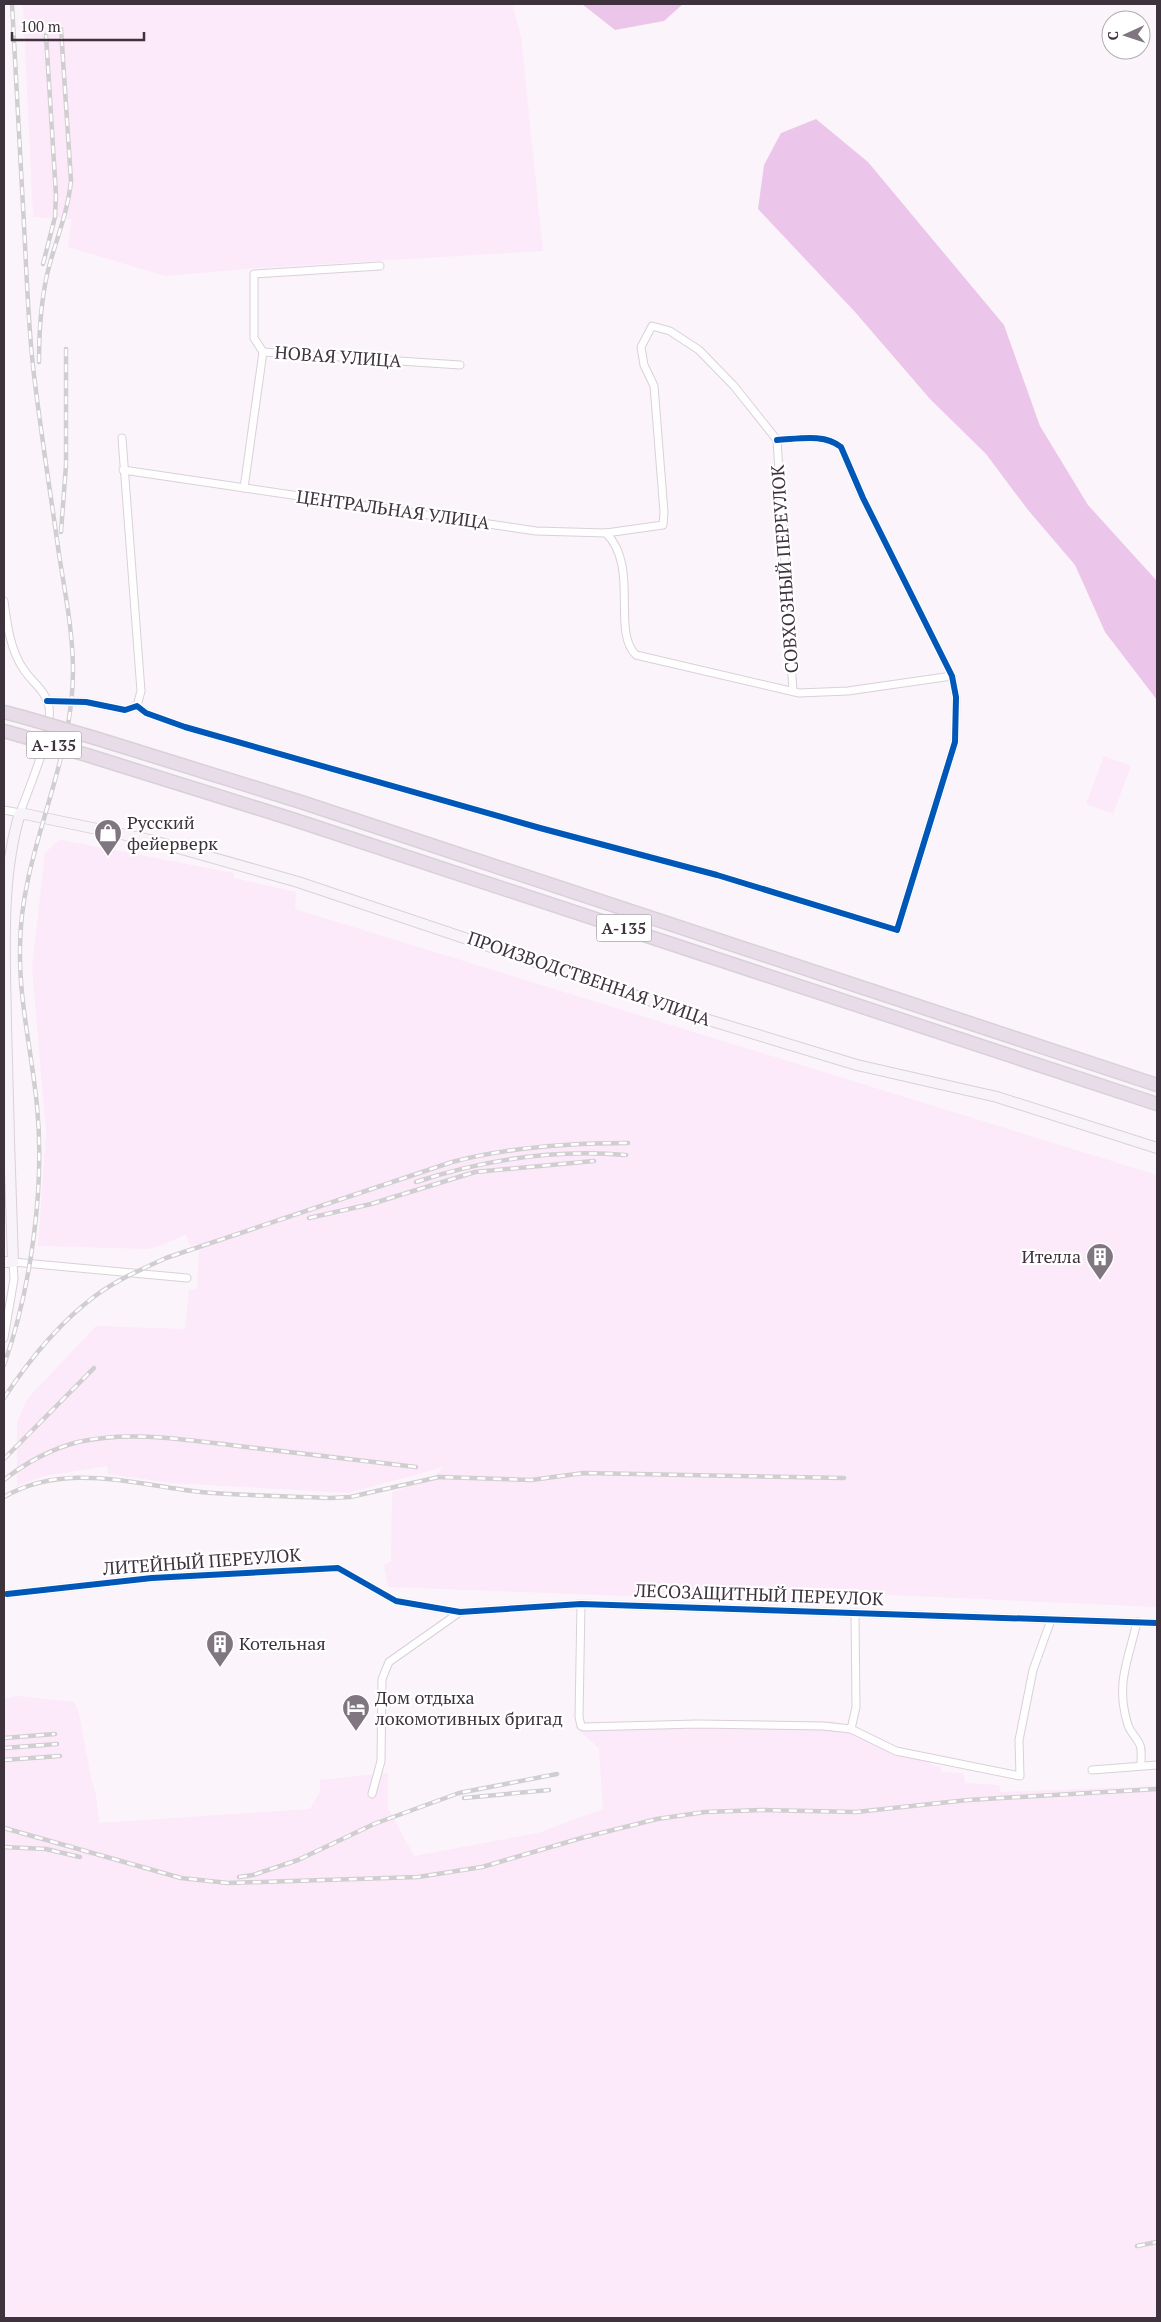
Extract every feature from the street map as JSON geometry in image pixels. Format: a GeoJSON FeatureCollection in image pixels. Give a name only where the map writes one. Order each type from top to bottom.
{"type":"FeatureCollection","features":[{"type":"Feature","properties":{"kind":"highway","name":"А-135"},"geometry":{"type":"LineString","coordinates":[[4,712],[95,738],[301,802],[1157,1085]]}},
{"type":"Feature","properties":{"kind":"highway","name":"А-135"},"geometry":{"type":"LineString","coordinates":[[4,731],[295,820],[1157,1104]]}},
{"type":"Feature","properties":{"kind":"street"},"geometry":{"type":"LineString","coordinates":[[263,352],[254,338],[254,274],[380,266]]}},
{"type":"Feature","properties":{"kind":"street","name":"СОВХОЗНЫЙ ПЕРЕУЛОК"},"geometry":{"type":"LineString","coordinates":[[663,525],[664,512],[654,386],[644,365],[641,347],[652,326],[670,331],[699,350],[734,386],[777,440],[793,691]]}},
{"type":"Feature","properties":{"kind":"street","name":"НОВАЯ УЛИЦА"},"geometry":{"type":"LineString","coordinates":[[244,488],[263,352],[460,365]]}},
{"type":"Feature","properties":{"kind":"street"},"geometry":{"type":"LineString","coordinates":[[122,438],[141,692],[137,706]]}},
{"type":"Feature","properties":{"kind":"street"},"geometry":{"type":"LineString","coordinates":[[137,706],[146,713],[185,727],[540,828],[716,875],[897,930],[955,742],[956,697],[952,676],[862,498],[841,447],[835,442],[822,438],[777,440]]}},
{"type":"Feature","properties":{"kind":"street","name":"ЦЕНТРАЛЬНАЯ УЛИЦА"},"geometry":{"type":"LineString","coordinates":[[124,470],[536,531],[606,533],[663,525]]}},
{"type":"Feature","properties":{"kind":"street"},"geometry":{"type":"LineString","coordinates":[[606,533],[615,543],[620,556],[624,578],[626,635],[630,649],[636,655],[793,691],[848,691],[952,676]]}},
{"type":"Feature","properties":{"kind":"street"},"geometry":{"type":"LineString","coordinates":[[4,601],[9,637],[23,669],[47,700],[50,718],[41,755],[12,834],[7,865],[4,981],[8,1262],[14,1279],[4,1338]]}},
{"type":"Feature","properties":{"kind":"street"},"geometry":{"type":"LineString","coordinates":[[47,700],[86,702],[124,710],[137,706]]}},
{"type":"Feature","properties":{"kind":"street"},"geometry":{"type":"LineString","coordinates":[[4,810],[20,814]]}},
{"type":"Feature","properties":{"kind":"street","name":"ПРОИЗВОДСТВЕННАЯ УЛИЦА"},"geometry":{"type":"LineString","coordinates":[[20,814],[150,840],[230,861],[298,882],[702,1018],[856,1065],[997,1097],[1157,1148]]}},
{"type":"Feature","properties":{"kind":"street"},"geometry":{"type":"LineString","coordinates":[[8,1262],[187,1278]]}},
{"type":"Feature","properties":{"kind":"street","name":"ЛИТЕЙНЫЙ ПЕРЕУЛОК"},"geometry":{"type":"LineString","coordinates":[[7,1594],[152,1578],[338,1568],[366,1584]]}},
{"type":"Feature","properties":{"kind":"street","name":"ЛЕСОЗАЩИТНЫЙ ПЕРЕУЛОК"},"geometry":{"type":"LineString","coordinates":[[366,1584],[396,1601],[460,1612],[581,1604],[1157,1623]]}},
{"type":"Feature","properties":{"kind":"street"},"geometry":{"type":"LineString","coordinates":[[581,1604],[579,1717],[581,1726],[584,1728],[697,1724],[824,1726],[851,1729],[896,1750],[1020,1776],[1019,1740],[1034,1670],[1051,1620]]}},
{"type":"Feature","properties":{"kind":"street"},"geometry":{"type":"LineString","coordinates":[[372,1794],[381,1761],[382,1679],[388,1662],[460,1612]]}},
{"type":"Feature","properties":{"kind":"street"},"geometry":{"type":"LineString","coordinates":[[851,1729],[856,1707],[855,1613]]}},
{"type":"Feature","properties":{"kind":"street"},"geometry":{"type":"LineString","coordinates":[[1137,1622],[1129,1660],[1123,1672],[1121,1689],[1128,1726],[1140,1746],[1141,1764]]}},
{"type":"Feature","properties":{"kind":"street"},"geometry":{"type":"LineString","coordinates":[[1092,1770],[1141,1764],[1157,1765]]}},
{"type":"Feature","properties":{"kind":"shaded area"},"geometry":{"type":"Polygon","coordinates":[[[23,4],[512,4],[521,36],[543,251],[258,268],[165,276],[68,247],[72,219],[33,217],[23,4]]]}},
{"type":"Feature","properties":{"kind":"shaded area"},"geometry":{"type":"Polygon","coordinates":[[[582,4],[683,4],[664,21],[615,30],[582,4]]]}},
{"type":"Feature","properties":{"kind":"shaded area"},"geometry":{"type":"Polygon","coordinates":[[[816,119],[868,162],[1004,325],[1040,426],[1088,505],[1157,581],[1157,700],[1105,632],[1075,565],[1028,510],[986,454],[930,399],[855,312],[758,209],[764,165],[781,133],[816,119]]]}},
{"type":"Feature","properties":{"kind":"shaded area"},"geometry":{"type":"Polygon","coordinates":[[[1104,756],[1131,766],[1113,814],[1086,804],[1104,756]]]}},
{"type":"Feature","properties":{"kind":"shaded area"},"geometry":{"type":"Polygon","coordinates":[[[61,840],[234,873],[234,878],[296,892],[295,909],[1157,1175],[1157,1607],[845,1593],[844,1604],[388,1587],[384,1565],[391,1562],[392,1492],[431,1479],[444,1467],[348,1493],[172,1483],[108,1474],[107,1466],[44,1476],[17,1486],[17,1422],[28,1398],[96,1326],[185,1329],[189,1290],[197,1289],[199,1251],[197,1244],[190,1246],[186,1234],[163,1245],[148,1249],[38,1246],[46,1132],[32,967],[45,853],[61,840]]]}},
{"type":"Feature","properties":{"kind":"shaded area"},"geometry":{"type":"Polygon","coordinates":[[[17,1696],[74,1702],[79,1713],[96,1795],[99,1823],[310,1809],[320,1792],[320,1780],[388,1773],[388,1808],[414,1856],[538,1833],[603,1809],[599,1748],[575,1727],[581,1722],[833,1721],[880,1738],[935,1766],[941,1767],[941,1772],[963,1773],[965,1783],[999,1785],[1001,1792],[1157,1786],[1157,2318],[4,2318],[4,1699],[17,1696]]]}},
{"type":"Feature","properties":{"kind":"railway"},"geometry":{"type":"LineString","coordinates":[[4,1365],[22,1304],[28,1271],[34,1237],[39,1170],[37,1106],[20,968],[22,913],[28,878],[65,741],[71,707],[73,671],[70,627],[31,344],[12,4]]}},
{"type":"Feature","properties":{"kind":"railway"},"geometry":{"type":"LineString","coordinates":[[39,362],[40,324],[44,287],[65,212],[71,181],[61,29]]}},
{"type":"Feature","properties":{"kind":"railway"},"geometry":{"type":"LineString","coordinates":[[43,264],[55,217],[56,195],[46,35]]}},
{"type":"Feature","properties":{"kind":"railway"},"geometry":{"type":"LineString","coordinates":[[61,532],[66,465],[66,349]]}},
{"type":"Feature","properties":{"kind":"railway"},"geometry":{"type":"LineString","coordinates":[[4,1398],[45,1343],[69,1318],[95,1296],[112,1285],[166,1258],[452,1162],[518,1149],[628,1143]]}},
{"type":"Feature","properties":{"kind":"railway"},"geometry":{"type":"LineString","coordinates":[[416,1182],[441,1174],[520,1158],[573,1154],[626,1155]]}},
{"type":"Feature","properties":{"kind":"railway"},"geometry":{"type":"LineString","coordinates":[[309,1218],[371,1204],[475,1172],[594,1161]]}},
{"type":"Feature","properties":{"kind":"railway"},"geometry":{"type":"LineString","coordinates":[[4,1459],[94,1368]]}},
{"type":"Feature","properties":{"kind":"railway"},"geometry":{"type":"LineString","coordinates":[[4,1480],[30,1462],[58,1448],[98,1438],[138,1436],[416,1467]]}},
{"type":"Feature","properties":{"kind":"railway"},"geometry":{"type":"LineString","coordinates":[[4,1497],[27,1486],[51,1480],[76,1478],[101,1478],[201,1492],[330,1498],[350,1497],[439,1477],[531,1480],[584,1473],[844,1478]]}},
{"type":"Feature","properties":{"kind":"railway"},"geometry":{"type":"LineString","coordinates":[[4,1738],[55,1734]]}},
{"type":"Feature","properties":{"kind":"railway"},"geometry":{"type":"LineString","coordinates":[[4,1748],[57,1744]]}},
{"type":"Feature","properties":{"kind":"railway"},"geometry":{"type":"LineString","coordinates":[[4,1760],[60,1756]]}},
{"type":"Feature","properties":{"kind":"railway"},"geometry":{"type":"LineString","coordinates":[[239,1877],[253,1875],[298,1860],[374,1824],[459,1793],[557,1774]]}},
{"type":"Feature","properties":{"kind":"railway"},"geometry":{"type":"LineString","coordinates":[[4,1828],[181,1878],[228,1883],[418,1877],[482,1867],[585,1837],[657,1819],[705,1812],[762,1810],[856,1812],[968,1800],[1157,1789]]}},
{"type":"Feature","properties":{"kind":"railway"},"geometry":{"type":"LineString","coordinates":[[464,1798],[549,1790]]}},
{"type":"Feature","properties":{"kind":"railway"},"geometry":{"type":"LineString","coordinates":[[4,1847],[46,1849],[80,1857]]}},
{"type":"Feature","properties":{"kind":"railway"},"geometry":{"type":"LineString","coordinates":[[1137,2246],[1157,2242]]}},
{"type":"Feature","properties":{"kind":"cycle path"},"geometry":{"type":"LineString","coordinates":[[47,701],[86,702],[125,710],[137,706],[146,713],[185,727],[540,828],[717,875],[897,930],[955,742],[956,697],[952,676],[863,498],[841,447],[819,438],[777,440]]}},
{"type":"Feature","properties":{"kind":"cycle path"},"geometry":{"type":"LineString","coordinates":[[7,1594],[152,1578],[338,1568],[396,1601],[460,1612],[581,1604],[1157,1623]]}},
{"type":"Feature","properties":{"kind":"place","name":"Русский фейерверк"},"geometry":{"type":"Point","coordinates":[108,857]}},
{"type":"Feature","properties":{"kind":"place","name":"Ителла"},"geometry":{"type":"Point","coordinates":[1100,1281]}},
{"type":"Feature","properties":{"kind":"place","name":"Котельная"},"geometry":{"type":"Point","coordinates":[220,1668]}},
{"type":"Feature","properties":{"kind":"place","name":"Дом отдыха локомотивных бригад"},"geometry":{"type":"Point","coordinates":[356,1732]}}]}
